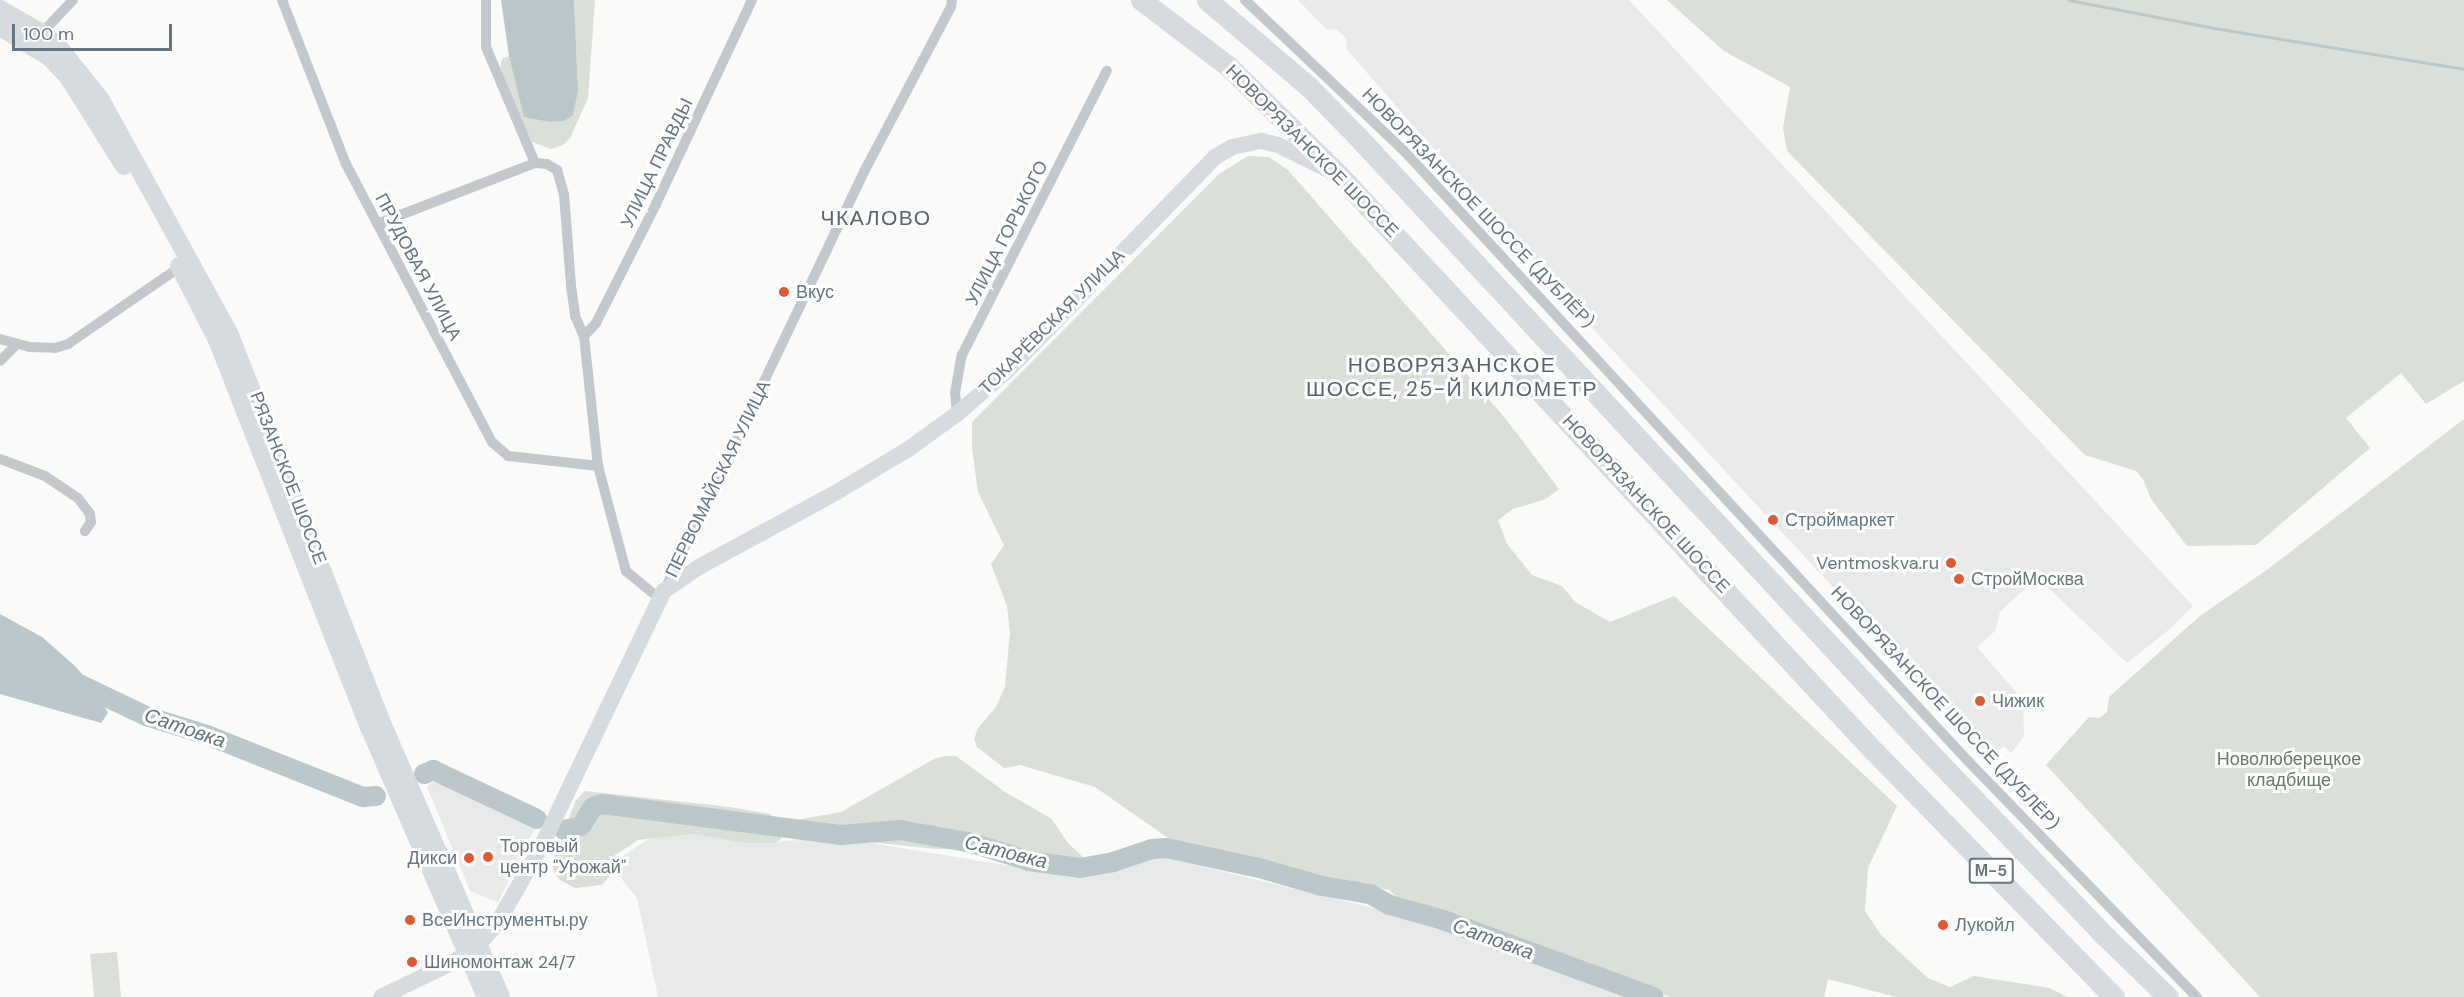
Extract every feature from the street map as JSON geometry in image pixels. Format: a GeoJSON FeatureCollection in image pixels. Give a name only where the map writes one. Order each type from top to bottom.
{"type":"FeatureCollection","features":[{"type":"Feature","properties":{"kind":"highway","name":"НОВОРЯЗАНСКОЕ ШОССЕ"},"geometry":{"type":"LineString","coordinates":[[1141,0],[1228,66],[1339,175],[1884,760],[2114,997]]}},
{"type":"Feature","properties":{"kind":"highway","name":"НОВОРЯЗАНСКОЕ ШОССЕ"},"geometry":{"type":"LineString","coordinates":[[1207,0],[1308,86],[1358,137],[1931,754],[2105,936],[2168,997]]}},
{"type":"Feature","properties":{"kind":"main road","name":"РЯЗАНСКОЕ ШОССЕ"},"geometry":{"type":"LineString","coordinates":[[0,9],[42,33],[80,70],[101,100],[230,335],[472,950],[486,997]]}},
{"type":"Feature","properties":{"kind":"main road","name":"РЯЗАНСКОЕ ШОССЕ"},"geometry":{"type":"LineString","coordinates":[[0,27],[50,57],[68,77],[117,152],[218,340],[369,726],[472,950],[501,997]]}},
{"type":"Feature","properties":{"kind":"main road","name":"ТОКАРЁВСКАЯ УЛИЦА"},"geometry":{"type":"LineString","coordinates":[[662,595],[699,567],[837,492],[907,450],[957,414],[1008,370],[1215,158],[1245,142],[1261,141],[1278,145],[1339,175]]}},
{"type":"Feature","properties":{"kind":"main road","name":"ПЕРВОМАЙСКАЯ УЛИЦА"},"geometry":{"type":"LineString","coordinates":[[381,997],[442,969],[472,950],[497,924],[543,843],[662,595]]}},
{"type":"Feature","properties":{"kind":"street"},"geometry":{"type":"LineString","coordinates":[[42,33],[73,0]]}},
{"type":"Feature","properties":{"kind":"street","name":"ПРУДОВАЯ УЛИЦА"},"geometry":{"type":"LineString","coordinates":[[282,0],[346,164],[492,442],[508,456],[598,466]]}},
{"type":"Feature","properties":{"kind":"street"},"geometry":{"type":"LineString","coordinates":[[486,0],[486,47],[535,164]]}},
{"type":"Feature","properties":{"kind":"street","name":"УЛИЦА ПРАВДЫ"},"geometry":{"type":"LineString","coordinates":[[584,336],[596,323],[656,204],[752,0]]}},
{"type":"Feature","properties":{"kind":"street","name":"НОВОРЯЗАНСКОЕ ШОССЕ (ДУБЛЁР)"},"geometry":{"type":"LineString","coordinates":[[1245,0],[1373,119],[1407,154],[1968,761],[2197,997]]}},
{"type":"Feature","properties":{"kind":"street","name":"ПЕРВОМАЙСКАЯ УЛИЦА"},"geometry":{"type":"LineString","coordinates":[[662,595],[866,168],[952,4]]}},
{"type":"Feature","properties":{"kind":"street","name":"УЛИЦА ГОРЬКОГО"},"geometry":{"type":"LineString","coordinates":[[957,414],[955,393],[962,355],[1107,72]]}},
{"type":"Feature","properties":{"kind":"street"},"geometry":{"type":"LineString","coordinates":[[377,224],[535,164],[547,164],[557,170],[561,182],[570,286],[575,315],[584,336],[598,466],[626,571],[662,595]]}},
{"type":"Feature","properties":{"kind":"street"},"geometry":{"type":"LineString","coordinates":[[0,339],[16,345],[54,348],[68,344],[180,267]]}},
{"type":"Feature","properties":{"kind":"street"},"geometry":{"type":"LineString","coordinates":[[0,361],[16,345]]}},
{"type":"Feature","properties":{"kind":"street"},"geometry":{"type":"LineString","coordinates":[[0,459],[45,476],[70,492],[90,514],[91,522],[85,531]]}},
{"type":"Feature","properties":{"kind":"shaded area"},"geometry":{"type":"Polygon","coordinates":[[[501,0],[574,0],[578,90],[573,115],[564,121],[549,122],[524,117],[509,56],[501,0]]]}},
{"type":"Feature","properties":{"kind":"shaded area"},"geometry":{"type":"Polygon","coordinates":[[[1298,0],[1629,0],[2193,606],[2171,628],[2127,663],[2037,577],[2000,612],[1995,631],[1977,647],[2023,700],[2024,736],[2011,753],[2004,746],[1990,756],[1580,315],[1347,50],[1346,38],[1337,30],[1326,29],[1298,0]]]}},
{"type":"Feature","properties":{"kind":"shaded area"},"geometry":{"type":"Polygon","coordinates":[[[0,614],[42,637],[75,666],[95,689],[108,713],[101,723],[0,694],[0,614]]]}},
{"type":"Feature","properties":{"kind":"shaded area","name":"Торговый центр \"Урожай\""},"geometry":{"type":"Polygon","coordinates":[[[437,779],[537,824],[498,902],[470,891],[427,787],[437,779]]]}},
{"type":"Feature","properties":{"kind":"shaded area"},"geometry":{"type":"Polygon","coordinates":[[[693,834],[744,843],[841,838],[1064,875],[1158,856],[1403,915],[1637,997],[658,997],[637,898],[615,871],[621,857],[647,840],[666,835],[693,834]]]}},
{"type":"Feature","properties":{"kind":"green space"},"geometry":{"type":"Polygon","coordinates":[[[574,0],[595,0],[588,98],[570,138],[563,145],[551,149],[532,142],[500,73],[501,62],[503,58],[509,56],[525,117],[549,122],[578,90],[574,0]]]}},
{"type":"Feature","properties":{"kind":"green space"},"geometry":{"type":"Polygon","coordinates":[[[1667,0],[2464,0],[2464,381],[2426,404],[2401,373],[2346,418],[2370,448],[2256,545],[2187,546],[2151,499],[2143,479],[2136,471],[2085,455],[1787,151],[1783,128],[1790,87],[1724,51],[1667,0]]]}},
{"type":"Feature","properties":{"kind":"green space"},"geometry":{"type":"Polygon","coordinates":[[[1248,156],[1269,157],[1288,170],[1505,418],[1559,489],[1546,499],[1513,509],[1498,520],[1507,544],[1532,575],[1562,586],[1575,602],[1610,622],[1674,596],[1897,806],[1868,868],[1865,911],[1881,935],[1928,978],[1950,987],[1974,976],[2049,988],[2068,997],[1896,997],[1828,979],[1824,997],[1671,997],[1518,945],[1457,920],[1404,904],[1389,890],[1181,847],[1095,787],[1020,765],[1004,768],[977,747],[974,739],[978,728],[996,707],[1005,687],[1010,632],[1007,606],[991,564],[1004,545],[978,492],[972,448],[972,422],[1219,174],[1248,156]]]}},
{"type":"Feature","properties":{"kind":"green space","name":"Новолюберецкое кладбище"},"geometry":{"type":"Polygon","coordinates":[[[2464,419],[2464,997],[2260,997],[2046,765],[2089,717],[2099,718],[2107,712],[2109,697],[2200,616],[2268,569],[2464,419]]]}},
{"type":"Feature","properties":{"kind":"green space"},"geometry":{"type":"Polygon","coordinates":[[[956,756],[1005,792],[1052,819],[1067,842],[1088,862],[1069,872],[1027,866],[967,849],[935,849],[796,834],[795,823],[802,819],[841,812],[934,759],[956,756]]]}},
{"type":"Feature","properties":{"kind":"green space"},"geometry":{"type":"Polygon","coordinates":[[[585,791],[730,807],[770,814],[782,823],[783,834],[780,840],[774,843],[744,843],[693,834],[638,840],[614,856],[609,877],[602,885],[575,888],[560,880],[554,872],[552,862],[576,800],[585,791]]]}},
{"type":"Feature","properties":{"kind":"green space"},"geometry":{"type":"Polygon","coordinates":[[[117,952],[121,997],[94,997],[90,954],[117,952]]]}},
{"type":"Feature","properties":{"kind":"waterway"},"geometry":{"type":"LineString","coordinates":[[2069,0],[2214,28],[2464,69]]}},
{"type":"Feature","properties":{"kind":"waterway","name":"Сатовка"},"geometry":{"type":"LineString","coordinates":[[77,683],[146,716],[207,735],[363,797],[376,796]]}},
{"type":"Feature","properties":{"kind":"waterway","name":"Сатовка"},"geometry":{"type":"LineString","coordinates":[[424,774],[433,770],[537,819]]}},
{"type":"Feature","properties":{"kind":"waterway","name":"Сатовка"},"geometry":{"type":"LineString","coordinates":[[564,830],[581,826],[593,807],[602,804],[842,835],[900,830],[972,843],[1029,861],[1080,868],[1113,862],[1152,849],[1166,848],[1259,868],[1322,886],[1370,894],[1390,905],[1443,920],[1653,997]]}},
{"type":"Feature","properties":{"kind":"place","name":"Вкус"},"geometry":{"type":"Point","coordinates":[784,292]}},
{"type":"Feature","properties":{"kind":"place","name":"Строймаркет"},"geometry":{"type":"Point","coordinates":[1773,520]}},
{"type":"Feature","properties":{"kind":"place","name":"Ventmoskva.ru"},"geometry":{"type":"Point","coordinates":[1951,563]}},
{"type":"Feature","properties":{"kind":"place","name":"СтройМосква"},"geometry":{"type":"Point","coordinates":[1959,579]}},
{"type":"Feature","properties":{"kind":"place","name":"Чижик"},"geometry":{"type":"Point","coordinates":[1980,701]}},
{"type":"Feature","properties":{"kind":"place","name":"Торговый центр \"Урожай\""},"geometry":{"type":"Point","coordinates":[488,857]}},
{"type":"Feature","properties":{"kind":"place","name":"Дикси"},"geometry":{"type":"Point","coordinates":[469,858]}},
{"type":"Feature","properties":{"kind":"place","name":"ВсеИнструменты.ру"},"geometry":{"type":"Point","coordinates":[410,920]}},
{"type":"Feature","properties":{"kind":"place","name":"Лукойл"},"geometry":{"type":"Point","coordinates":[1943,925]}},
{"type":"Feature","properties":{"kind":"place","name":"Шиномонтаж 24/7"},"geometry":{"type":"Point","coordinates":[412,962]}},
{"type":"Feature","properties":{"kind":"district","name":"ЧКАЛОВО"},"geometry":{"type":"Point","coordinates":[876,218]}},
{"type":"Feature","properties":{"kind":"district","name":"НОВОРЯЗАНСКОЕ ШОССЕ, 25-Й КИЛОМЕТР"},"geometry":{"type":"Point","coordinates":[1452,377]}}]}
